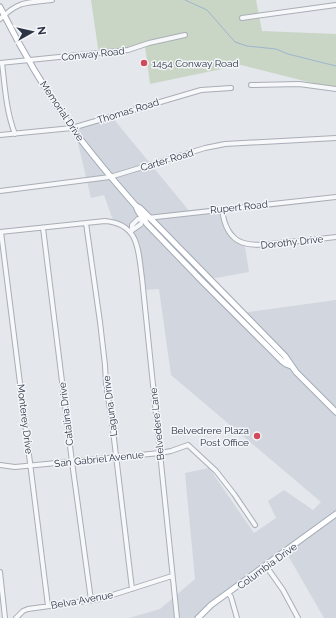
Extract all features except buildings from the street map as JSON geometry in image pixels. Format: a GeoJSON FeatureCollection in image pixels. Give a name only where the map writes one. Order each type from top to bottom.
{"type":"FeatureCollection","features":[{"type":"Feature","properties":{"kind":"main road","name":"Memorial Drive"},"geometry":{"type":"LineString","coordinates":[[0,7],[2,17],[72,128],[110,177],[136,206],[140,208],[145,219],[285,356],[291,366],[336,412]]}},
{"type":"Feature","properties":{"kind":"main road","name":"Columbia Drive"},"geometry":{"type":"LineString","coordinates":[[198,618],[212,605],[336,514]]}},
{"type":"Feature","properties":{"kind":"street"},"geometry":{"type":"LineString","coordinates":[[2,17],[17,5],[26,2],[52,0]]}},
{"type":"Feature","properties":{"kind":"street"},"geometry":{"type":"LineString","coordinates":[[242,18],[336,5]]}},
{"type":"Feature","properties":{"kind":"street","name":"Conway Road"},"geometry":{"type":"LineString","coordinates":[[1,63],[128,50],[185,35]]}},
{"type":"Feature","properties":{"kind":"street"},"geometry":{"type":"LineString","coordinates":[[1,63],[8,114],[15,134]]}},
{"type":"Feature","properties":{"kind":"street"},"geometry":{"type":"LineString","coordinates":[[251,85],[299,84],[336,89]]}},
{"type":"Feature","properties":{"kind":"street","name":"Thomas Road"},"geometry":{"type":"LineString","coordinates":[[0,135],[72,128],[201,90],[231,88]]}},
{"type":"Feature","properties":{"kind":"street","name":"Carter Road"},"geometry":{"type":"LineString","coordinates":[[0,191],[110,177],[205,148],[224,144],[336,138]]}},
{"type":"Feature","properties":{"kind":"street","name":"Rupert Road"},"geometry":{"type":"LineString","coordinates":[[145,219],[336,197]]}},
{"type":"Feature","properties":{"kind":"street","name":"Dorothy Drive"},"geometry":{"type":"LineString","coordinates":[[222,209],[223,217],[230,232],[235,238],[248,245],[262,246],[336,237]]}},
{"type":"Feature","properties":{"kind":"street"},"geometry":{"type":"LineString","coordinates":[[0,232],[105,221],[123,225],[131,231],[132,225],[138,219],[145,219]]}},
{"type":"Feature","properties":{"kind":"street","name":"Laguna Drive"},"geometry":{"type":"LineString","coordinates":[[86,223],[100,322],[106,384],[132,589]]}},
{"type":"Feature","properties":{"kind":"street","name":"Catalina Drive"},"geometry":{"type":"LineString","coordinates":[[43,228],[91,600]]}},
{"type":"Feature","properties":{"kind":"street","name":"Belvedere Lane"},"geometry":{"type":"LineString","coordinates":[[131,231],[136,239],[138,249],[177,618]]}},
{"type":"Feature","properties":{"kind":"street","name":"Monterey Drive"},"geometry":{"type":"LineString","coordinates":[[0,232],[48,606]]}},
{"type":"Feature","properties":{"kind":"street","name":"San Gabriel Avenue"},"geometry":{"type":"LineString","coordinates":[[0,465],[15,467],[72,462],[171,451],[188,445],[216,471],[255,525]]}},
{"type":"Feature","properties":{"kind":"street"},"geometry":{"type":"LineString","coordinates":[[266,566],[283,590],[298,618]]}},
{"type":"Feature","properties":{"kind":"street"},"geometry":{"type":"LineString","coordinates":[[0,572],[6,618]]}},
{"type":"Feature","properties":{"kind":"street","name":"Belva Avenue"},"geometry":{"type":"LineString","coordinates":[[16,618],[28,609],[108,597],[172,576]]}},
{"type":"Feature","properties":{"kind":"street"},"geometry":{"type":"LineString","coordinates":[[228,593],[237,618]]}},
{"type":"Feature","properties":{"kind":"shaded area"},"geometry":{"type":"Polygon","coordinates":[[[112,117],[190,212],[218,212],[245,247],[249,272],[210,279],[241,313],[336,300],[336,618],[324,618],[286,552],[230,592],[202,618],[129,618],[160,609],[195,579],[185,473],[209,468],[254,533],[276,518],[268,501],[284,490],[313,510],[321,502],[171,375],[159,289],[145,290],[140,244],[131,227],[113,220],[104,195],[91,198],[80,152],[75,128],[112,117]]]}},
{"type":"Feature","properties":{"kind":"green space"},"geometry":{"type":"Polygon","coordinates":[[[91,0],[256,0],[262,31],[336,34],[336,89],[241,65],[150,84],[145,46],[99,55],[91,0]]]}},
{"type":"Feature","properties":{"kind":"waterway"},"geometry":{"type":"LineString","coordinates":[[185,0],[207,10],[235,42],[247,46],[276,49],[288,54],[336,66]]}},
{"type":"Feature","properties":{"kind":"place","name":"1454 Conway Road"},"geometry":{"type":"Point","coordinates":[144,63]}},
{"type":"Feature","properties":{"kind":"place","name":"Belvedrere Plaza Post Office"},"geometry":{"type":"Point","coordinates":[257,436]}}]}
